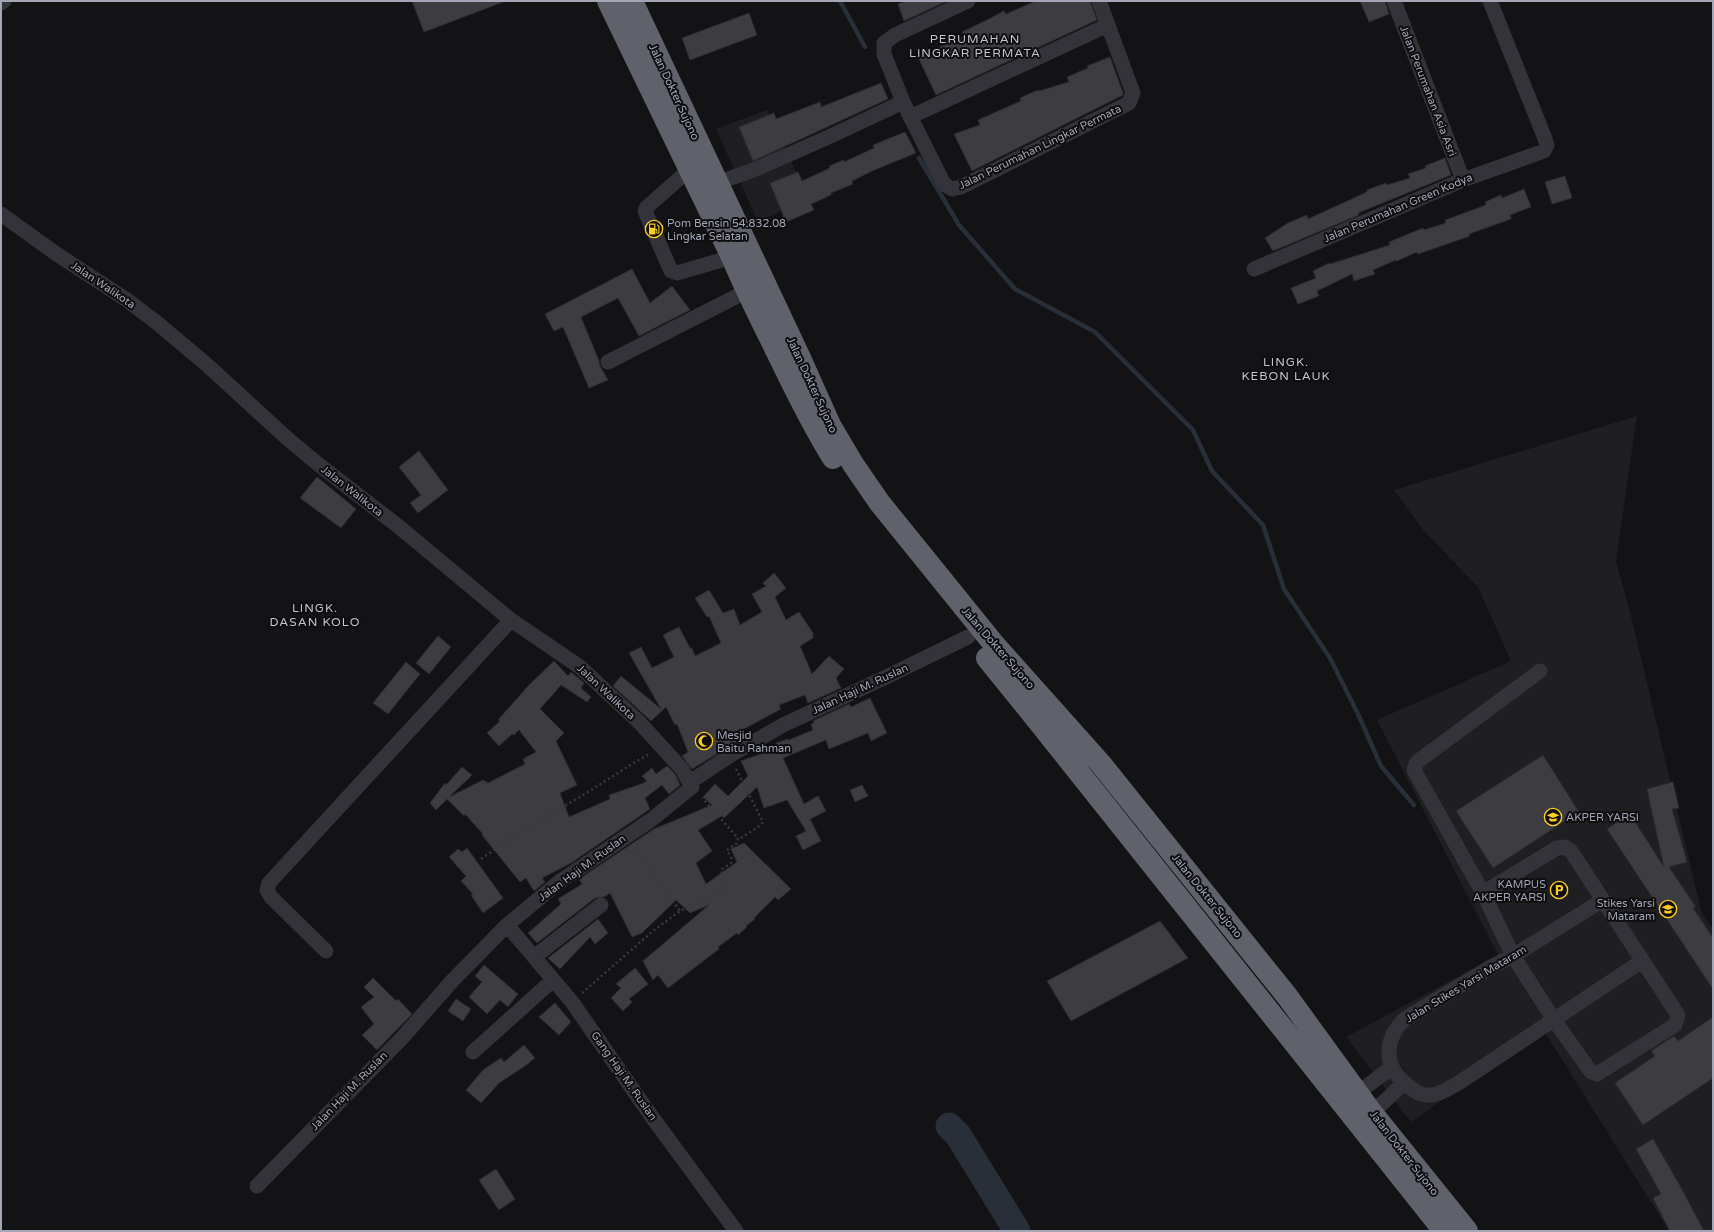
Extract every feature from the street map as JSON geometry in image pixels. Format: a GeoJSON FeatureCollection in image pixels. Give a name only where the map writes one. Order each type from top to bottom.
{"type":"FeatureCollection","features":[{"type":"Feature","properties":{"kind":"highway"},"geometry":{"type":"LineString","coordinates":[[608,1],[690,169],[747,291],[823,428],[847,479],[891,540],[968,637],[1035,717],[1444,1231]]}},
{"type":"Feature","properties":{"kind":"highway","name":"Jalan Dokter Sujono"},"geometry":{"type":"LineString","coordinates":[[632,1],[717,182],[823,428],[857,470],[902,532],[992,643],[1106,770],[1287,996],[1372,1113],[1467,1231]]}},
{"type":"Feature","properties":{"kind":"street","name":"Jalan Perumahan Lingkar Permata"},"geometry":{"type":"LineString","coordinates":[[968,1],[895,35],[884,43],[884,54],[903,102],[944,184],[952,189],[961,187],[1129,103],[1133,93],[1099,1]]}},
{"type":"Feature","properties":{"kind":"street","name":"Jalan Perumahan Asia Asri"},"geometry":{"type":"LineString","coordinates":[[1394,1],[1463,180]]}},
{"type":"Feature","properties":{"kind":"street","name":"Jalan Perumahan Green Kodya"},"geometry":{"type":"LineString","coordinates":[[1254,269],[1463,180],[1544,151],[1547,145],[1544,136],[1490,1]]}},
{"type":"Feature","properties":{"kind":"street"},"geometry":{"type":"LineString","coordinates":[[910,117],[1108,25]]}},
{"type":"Feature","properties":{"kind":"street"},"geometry":{"type":"LineString","coordinates":[[717,182],[756,169],[847,129],[903,102]]}},
{"type":"Feature","properties":{"kind":"street"},"geometry":{"type":"LineString","coordinates":[[690,169],[646,208],[645,211],[672,271],[677,273],[732,257]]}},
{"type":"Feature","properties":{"kind":"street","name":"Jalan Walikota"},"geometry":{"type":"LineString","coordinates":[[1,214],[58,255],[127,300],[156,322],[206,364],[289,440],[408,534],[511,620],[580,667],[640,723],[682,769],[691,784]]}},
{"type":"Feature","properties":{"kind":"street"},"geometry":{"type":"LineString","coordinates":[[608,362],[747,291]]}},
{"type":"Feature","properties":{"kind":"street"},"geometry":{"type":"LineString","coordinates":[[326,951],[271,897],[267,890],[269,883],[511,620]]}},
{"type":"Feature","properties":{"kind":"street","name":"Jalan Haji M. Ruslan"},"geometry":{"type":"LineString","coordinates":[[257,1186],[402,1038],[453,980],[507,925],[559,882],[668,808],[691,784],[729,756],[789,721],[884,678],[968,637]]}},
{"type":"Feature","properties":{"kind":"street"},"geometry":{"type":"LineString","coordinates":[[1483,893],[1557,848],[1565,848],[1571,851],[1677,1012],[1678,1018],[1675,1025],[1597,1074],[1591,1072],[1503,962],[1483,893],[1414,770],[1417,762],[1540,671]]}},
{"type":"Feature","properties":{"kind":"street","name":"Jalan Stikes Yarsi Mataram"},"geometry":{"type":"LineString","coordinates":[[1603,900],[1503,962],[1406,1018],[1394,1030],[1389,1045],[1389,1060],[1392,1067],[1404,1083],[1413,1090],[1422,1094],[1432,1095],[1442,1093],[1642,961]]}},
{"type":"Feature","properties":{"kind":"street"},"geometry":{"type":"LineString","coordinates":[[534,957],[601,905]]}},
{"type":"Feature","properties":{"kind":"street","name":"Gang Haji M. Ruslan"},"geometry":{"type":"LineString","coordinates":[[507,925],[572,1002],[652,1117],[736,1231]]}},
{"type":"Feature","properties":{"kind":"street"},"geometry":{"type":"LineString","coordinates":[[473,1052],[553,980]]}},
{"type":"Feature","properties":{"kind":"street"},"geometry":{"type":"LineString","coordinates":[[1358,1093],[1392,1067]]}},
{"type":"Feature","properties":{"kind":"street"},"geometry":{"type":"LineString","coordinates":[[1372,1113],[1404,1083]]}},
{"type":"Feature","properties":{"kind":"path"},"geometry":{"type":"LineString","coordinates":[[481,859],[519,832],[661,747]]}},
{"type":"Feature","properties":{"kind":"path"},"geometry":{"type":"LineString","coordinates":[[572,1002],[653,931],[680,911],[726,889],[726,883],[721,870],[731,863],[732,858],[727,850],[763,822],[729,756]]}},
{"type":"Feature","properties":{"kind":"path"},"geometry":{"type":"LineString","coordinates":[[691,784],[738,837],[738,841]]}},
{"type":"Feature","properties":{"kind":"path"},"geometry":{"type":"LineString","coordinates":[[627,835],[680,911]]}},
{"type":"Feature","properties":{"kind":"shaded area"},"geometry":{"type":"Polygon","coordinates":[[[767,110],[808,198],[758,222],[716,129],[767,110]]]}},
{"type":"Feature","properties":{"kind":"shaded area","name":"AKPER YARSI"},"geometry":{"type":"Polygon","coordinates":[[[1637,416],[1616,561],[1631,616],[1702,914],[1713,929],[1713,1231],[1669,1231],[1543,1029],[1411,1122],[1346,1037],[1498,955],[1377,720],[1511,661],[1478,587],[1423,530],[1394,490],[1637,416]]]}},
{"type":"Feature","properties":{"kind":"building"},"geometry":{"type":"Polygon","coordinates":[[[412,1],[503,1],[503,2],[424,32],[412,1]]]}},
{"type":"Feature","properties":{"kind":"building"},"geometry":{"type":"Polygon","coordinates":[[[906,1],[947,1],[904,21],[898,4],[906,1]]]}},
{"type":"Feature","properties":{"kind":"building"},"geometry":{"type":"Polygon","coordinates":[[[1036,1],[1090,1],[1097,20],[936,95],[918,57],[964,36],[962,32],[1004,11],[1006,14],[1036,1]]]}},
{"type":"Feature","properties":{"kind":"building"},"geometry":{"type":"Polygon","coordinates":[[[1360,1],[1385,1],[1389,14],[1369,22],[1360,1]]]}},
{"type":"Feature","properties":{"kind":"building"},"geometry":{"type":"Polygon","coordinates":[[[749,13],[757,35],[690,60],[682,38],[749,13]]]}},
{"type":"Feature","properties":{"kind":"building"},"geometry":{"type":"Polygon","coordinates":[[[1110,57],[1123,95],[972,171],[954,134],[980,125],[978,120],[1021,101],[1020,98],[1038,90],[1039,91],[1069,82],[1067,77],[1088,68],[1087,66],[1110,57]]]}},
{"type":"Feature","properties":{"kind":"building"},"geometry":{"type":"Polygon","coordinates":[[[881,83],[888,99],[753,161],[739,127],[774,113],[776,119],[820,102],[821,107],[881,83]]]}},
{"type":"Feature","properties":{"kind":"building"},"geometry":{"type":"Polygon","coordinates":[[[905,132],[916,153],[852,181],[853,184],[831,193],[831,195],[811,204],[814,210],[786,222],[770,183],[798,172],[802,181],[830,168],[829,166],[844,160],[844,162],[874,148],[873,145],[905,132]]]}},
{"type":"Feature","properties":{"kind":"building"},"geometry":{"type":"Polygon","coordinates":[[[1445,158],[1451,175],[1358,213],[1359,215],[1273,251],[1265,238],[1288,223],[1307,215],[1308,219],[1367,192],[1367,190],[1386,183],[1387,185],[1410,178],[1408,174],[1426,168],[1425,166],[1445,158]]]}},
{"type":"Feature","properties":{"kind":"building"},"geometry":{"type":"Polygon","coordinates":[[[1565,176],[1572,198],[1552,204],[1545,182],[1565,176]]]}},
{"type":"Feature","properties":{"kind":"building"},"geometry":{"type":"Polygon","coordinates":[[[1524,189],[1531,207],[1510,215],[1511,219],[1469,234],[1470,236],[1418,254],[1417,252],[1397,261],[1396,260],[1373,270],[1375,274],[1354,281],[1352,274],[1317,291],[1319,296],[1298,304],[1291,288],[1316,278],[1313,271],[1329,263],[1330,264],[1390,245],[1389,242],[1423,228],[1424,230],[1446,223],[1445,220],[1486,205],[1485,202],[1501,195],[1502,198],[1524,189]]]}},
{"type":"Feature","properties":{"kind":"building"},"geometry":{"type":"Polygon","coordinates":[[[632,269],[650,303],[672,286],[690,310],[639,336],[618,298],[581,317],[600,366],[608,380],[589,388],[563,327],[554,331],[545,314],[632,269]]]}},
{"type":"Feature","properties":{"kind":"building"},"geometry":{"type":"Polygon","coordinates":[[[419,451],[448,490],[418,513],[410,503],[421,495],[399,467],[419,451]]]}},
{"type":"Feature","properties":{"kind":"building"},"geometry":{"type":"Polygon","coordinates":[[[317,477],[356,509],[341,528],[300,498],[317,477]]]}},
{"type":"Feature","properties":{"kind":"building"},"geometry":{"type":"Polygon","coordinates":[[[774,573],[786,588],[775,597],[786,620],[799,612],[813,633],[813,638],[800,646],[812,674],[829,656],[844,669],[836,678],[841,688],[808,703],[805,695],[779,705],[781,709],[740,731],[743,738],[692,769],[682,756],[688,752],[677,724],[675,725],[666,707],[651,721],[613,686],[621,676],[661,709],[629,653],[641,647],[652,668],[674,657],[663,635],[679,627],[690,648],[692,648],[695,656],[721,643],[709,616],[707,617],[695,598],[709,590],[723,613],[734,609],[740,625],[762,612],[752,594],[766,586],[763,583],[774,573]]]}},
{"type":"Feature","properties":{"kind":"building"},"geometry":{"type":"Polygon","coordinates":[[[438,636],[451,647],[429,674],[416,663],[438,636]]]}},
{"type":"Feature","properties":{"kind":"building"},"geometry":{"type":"Polygon","coordinates":[[[554,661],[568,676],[571,672],[584,683],[581,688],[591,697],[587,702],[561,685],[540,709],[564,733],[556,741],[577,785],[560,793],[569,817],[610,799],[609,795],[644,783],[647,781],[642,776],[652,768],[656,774],[667,766],[675,774],[680,785],[669,794],[662,785],[645,798],[650,809],[571,863],[542,878],[545,882],[534,891],[526,878],[520,882],[482,835],[483,834],[465,814],[464,816],[447,799],[436,810],[430,803],[445,783],[446,785],[462,767],[472,775],[449,797],[483,780],[488,783],[525,764],[523,759],[536,752],[519,730],[514,735],[512,734],[499,746],[487,733],[500,721],[498,720],[529,685],[554,661]]]}},
{"type":"Feature","properties":{"kind":"building"},"geometry":{"type":"Polygon","coordinates":[[[406,662],[420,674],[388,714],[373,703],[406,662]]]}},
{"type":"Feature","properties":{"kind":"building"},"geometry":{"type":"Polygon","coordinates":[[[870,698],[887,733],[871,741],[868,733],[829,749],[826,740],[783,758],[804,804],[818,796],[826,811],[810,819],[821,841],[803,850],[796,836],[806,831],[787,800],[764,808],[757,787],[724,818],[722,816],[698,830],[712,851],[696,863],[706,884],[737,862],[731,849],[744,843],[791,889],[778,900],[775,897],[738,935],[737,933],[718,947],[719,949],[668,988],[658,975],[653,980],[643,961],[709,905],[690,913],[676,900],[642,933],[632,937],[610,893],[604,897],[595,898],[537,943],[528,933],[561,904],[558,899],[582,884],[579,879],[654,829],[712,805],[703,797],[715,784],[728,796],[748,776],[741,761],[777,748],[776,743],[789,740],[813,730],[811,724],[814,723],[813,721],[849,704],[851,707],[870,698]]]}},
{"type":"Feature","properties":{"kind":"building"},"geometry":{"type":"Polygon","coordinates":[[[1543,755],[1579,812],[1493,868],[1456,811],[1543,755]]]}},
{"type":"Feature","properties":{"kind":"building"},"geometry":{"type":"Polygon","coordinates":[[[1673,782],[1679,808],[1672,809],[1687,862],[1669,867],[1696,907],[1693,908],[1713,938],[1713,989],[1607,829],[1630,814],[1664,867],[1647,789],[1673,782]]]}},
{"type":"Feature","properties":{"kind":"building"},"geometry":{"type":"Polygon","coordinates":[[[862,785],[868,796],[855,802],[850,790],[862,785]]]}},
{"type":"Feature","properties":{"kind":"building"},"geometry":{"type":"Polygon","coordinates":[[[467,848],[503,898],[483,913],[471,895],[473,894],[461,881],[466,876],[449,857],[458,849],[462,852],[467,848]]]}},
{"type":"Feature","properties":{"kind":"building"},"geometry":{"type":"Polygon","coordinates":[[[598,919],[608,933],[595,944],[590,937],[560,969],[548,958],[598,919]]]}},
{"type":"Feature","properties":{"kind":"building"},"geometry":{"type":"Polygon","coordinates":[[[1160,921],[1188,958],[1071,1021],[1047,981],[1160,921]]]}},
{"type":"Feature","properties":{"kind":"building"},"geometry":{"type":"Polygon","coordinates":[[[484,965],[518,994],[508,1007],[500,1000],[487,1014],[469,997],[482,982],[475,976],[484,965]]]}},
{"type":"Feature","properties":{"kind":"building"},"geometry":{"type":"Polygon","coordinates":[[[635,968],[648,984],[629,999],[632,1002],[623,1011],[611,998],[621,988],[616,984],[635,968]]]}},
{"type":"Feature","properties":{"kind":"building"},"geometry":{"type":"Polygon","coordinates":[[[373,978],[396,1001],[398,999],[412,1014],[377,1050],[362,1035],[374,1024],[361,1007],[374,997],[364,987],[373,978]]]}},
{"type":"Feature","properties":{"kind":"building"},"geometry":{"type":"Polygon","coordinates":[[[456,999],[471,1009],[463,1021],[448,1011],[456,999]]]}},
{"type":"Feature","properties":{"kind":"building"},"geometry":{"type":"Polygon","coordinates":[[[555,1003],[571,1022],[559,1035],[539,1017],[555,1003]]]}},
{"type":"Feature","properties":{"kind":"building"},"geometry":{"type":"Polygon","coordinates":[[[1713,1017],[1713,1078],[1643,1125],[1615,1083],[1655,1056],[1651,1051],[1674,1036],[1678,1041],[1713,1017]]]}},
{"type":"Feature","properties":{"kind":"building"},"geometry":{"type":"Polygon","coordinates":[[[524,1045],[535,1058],[499,1083],[481,1103],[466,1090],[483,1070],[501,1058],[504,1062],[524,1045]]]}},
{"type":"Feature","properties":{"kind":"building"},"geometry":{"type":"Polygon","coordinates":[[[1653,1139],[1704,1231],[1670,1231],[1653,1198],[1661,1194],[1636,1149],[1653,1139]]]}},
{"type":"Feature","properties":{"kind":"building"},"geometry":{"type":"Polygon","coordinates":[[[496,1169],[515,1199],[499,1210],[479,1180],[496,1169]]]}},
{"type":"Feature","properties":{"kind":"waterway"},"geometry":{"type":"LineString","coordinates":[[840,1],[865,47]]}},
{"type":"Feature","properties":{"kind":"waterway"},"geometry":{"type":"LineString","coordinates":[[919,158],[959,225],[1015,289],[1095,332],[1193,430],[1212,471],[1263,525],[1284,589],[1330,658],[1358,714],[1381,766],[1414,805]]}},
{"type":"Feature","properties":{"kind":"waterway"},"geometry":{"type":"LineString","coordinates":[[949,1126],[958,1135],[1017,1231]]}},
{"type":"Feature","properties":{"kind":"place","name":"Pom Bensin 54.832.08 Lingkar Selatan"},"geometry":{"type":"Point","coordinates":[654,229]}},
{"type":"Feature","properties":{"kind":"place","name":"Mesjid Baitu Rahman"},"geometry":{"type":"Point","coordinates":[704,741]}},
{"type":"Feature","properties":{"kind":"place","name":"AKPER YARSI"},"geometry":{"type":"Point","coordinates":[1553,817]}},
{"type":"Feature","properties":{"kind":"place","name":"KAMPUS AKPER YARSI"},"geometry":{"type":"Point","coordinates":[1559,890]}},
{"type":"Feature","properties":{"kind":"place","name":"Stikes Yarsi Mataram"},"geometry":{"type":"Point","coordinates":[1668,909]}},
{"type":"Feature","properties":{"kind":"district","name":"PERUMAHAN LINGKAR PERMATA"},"geometry":{"type":"Point","coordinates":[975,46]}},
{"type":"Feature","properties":{"kind":"district","name":"LINGK. KEBON LAUK"},"geometry":{"type":"Point","coordinates":[1286,369]}},
{"type":"Feature","properties":{"kind":"district","name":"LINGK. DASAN KOLO"},"geometry":{"type":"Point","coordinates":[315,615]}}]}
